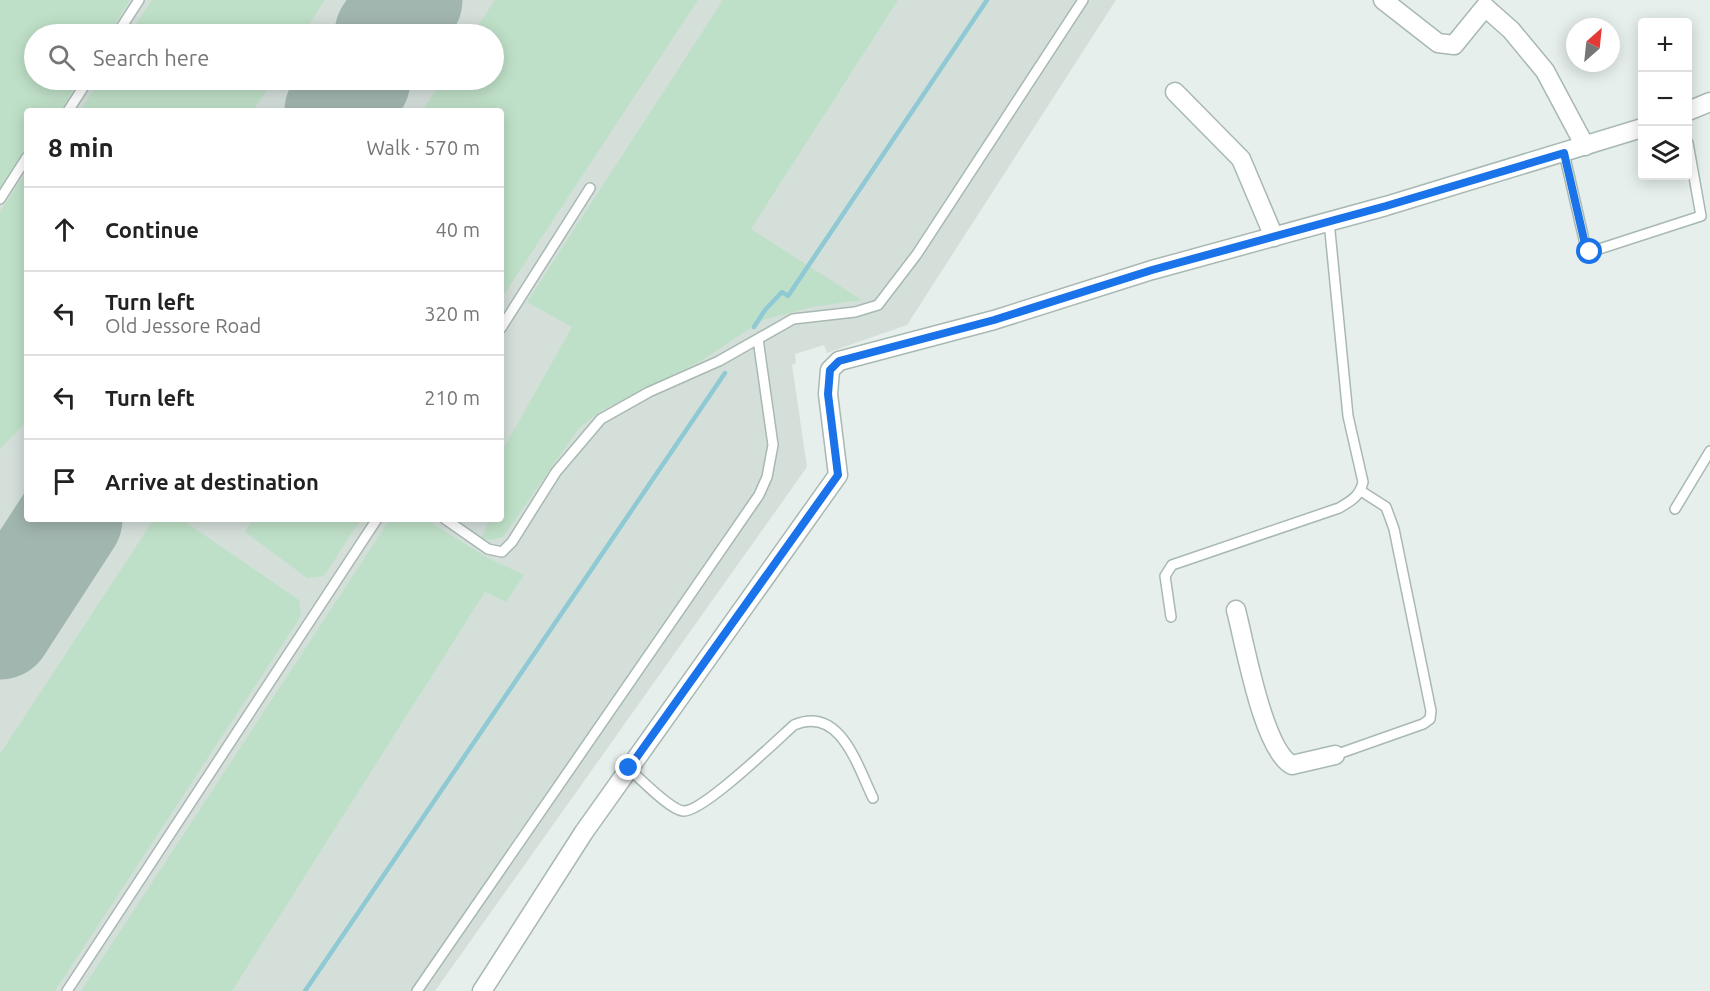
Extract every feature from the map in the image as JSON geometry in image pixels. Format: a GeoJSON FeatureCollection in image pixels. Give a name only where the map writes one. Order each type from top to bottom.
{"type":"FeatureCollection","features":[{"type":"Feature","properties":{"kind":"street"},"geometry":{"type":"LineString","coordinates":[[1383,0],[1438,43],[1454,45],[1487,4],[1545,71],[1585,146]]}},
{"type":"Feature","properties":{"kind":"street"},"geometry":{"type":"LineString","coordinates":[[1174,92],[1241,159],[1274,237]]}},
{"type":"Feature","properties":{"kind":"street"},"geometry":{"type":"LineString","coordinates":[[1692,109],[1710,102]]}},
{"type":"Feature","properties":{"kind":"street"},"geometry":{"type":"LineString","coordinates":[[482,991],[584,832],[838,475],[828,394],[830,370],[839,361],[994,320],[1152,270],[1274,237],[1638,129]]}},
{"type":"Feature","properties":{"kind":"street"},"geometry":{"type":"LineString","coordinates":[[1236,610],[1262,712],[1273,742],[1283,760],[1293,765],[1335,755]]}},
{"type":"Feature","properties":{"kind":"lane"},"geometry":{"type":"LineString","coordinates":[[123,24],[139,0]]}},
{"type":"Feature","properties":{"kind":"lane"},"geometry":{"type":"LineString","coordinates":[[449,522],[488,549],[502,552],[512,542],[556,472],[601,419],[649,392],[719,361],[793,319],[855,312],[878,304],[917,254],[1083,0]]}},
{"type":"Feature","properties":{"kind":"lane"},"geometry":{"type":"LineString","coordinates":[[70,108],[82,90]]}},
{"type":"Feature","properties":{"kind":"lane"},"geometry":{"type":"LineString","coordinates":[[1564,153],[1585,244],[1590,252],[1701,216],[1692,165]]}},
{"type":"Feature","properties":{"kind":"lane"},"geometry":{"type":"LineString","coordinates":[[0,199],[24,163]]}},
{"type":"Feature","properties":{"kind":"lane"},"geometry":{"type":"LineString","coordinates":[[504,323],[590,188]]}},
{"type":"Feature","properties":{"kind":"lane"},"geometry":{"type":"LineString","coordinates":[[1171,617],[1165,576],[1172,565],[1339,508],[1352,501],[1361,491],[1362,473],[1348,416],[1329,221]]}},
{"type":"Feature","properties":{"kind":"lane"},"geometry":{"type":"LineString","coordinates":[[417,991],[759,495],[767,477],[773,445],[758,339]]}},
{"type":"Feature","properties":{"kind":"lane"},"geometry":{"type":"LineString","coordinates":[[1675,509],[1710,451]]}},
{"type":"Feature","properties":{"kind":"lane"},"geometry":{"type":"LineString","coordinates":[[1335,755],[1423,724],[1430,719],[1431,711],[1394,529],[1386,507],[1361,491]]}},
{"type":"Feature","properties":{"kind":"lane"},"geometry":{"type":"LineString","coordinates":[[68,991],[375,522]]}},
{"type":"Feature","properties":{"kind":"lane"},"geometry":{"type":"LineString","coordinates":[[629,768],[669,804],[680,811],[691,811],[708,800],[794,725],[807,719],[818,719],[833,728],[844,740],[873,798]]}},
{"type":"Feature","properties":{"kind":"shaded area"},"geometry":{"type":"Polygon","coordinates":[[[0,0],[1116,0],[907,325],[827,353],[824,345],[795,354],[796,363],[792,365],[807,467],[435,991],[0,991],[0,0]]]}},
{"type":"Feature","properties":{"kind":"green space"},"geometry":{"type":"Polygon","coordinates":[[[0,0],[130,0],[115,24],[24,24],[24,90],[74,90],[62,108],[24,108],[24,152],[0,188],[0,0]]]}},
{"type":"Feature","properties":{"kind":"green space"},"geometry":{"type":"Polygon","coordinates":[[[152,0],[325,0],[309,24],[136,24],[152,0]]]}},
{"type":"Feature","properties":{"kind":"green space"},"geometry":{"type":"Polygon","coordinates":[[[495,0],[698,0],[504,294],[504,108],[424,108],[436,90],[504,90],[504,24],[479,24],[495,0]]]}},
{"type":"Feature","properties":{"kind":"green space"},"geometry":{"type":"Polygon","coordinates":[[[723,0],[898,0],[751,229],[862,300],[812,307],[763,320],[701,361],[601,411],[579,428],[503,537],[492,540],[480,539],[489,522],[504,522],[504,448],[572,327],[527,302],[723,0]]]}},
{"type":"Feature","properties":{"kind":"green space"},"geometry":{"type":"Polygon","coordinates":[[[94,90],[267,90],[255,108],[82,108],[94,90]]]}},
{"type":"Feature","properties":{"kind":"green space"},"geometry":{"type":"Polygon","coordinates":[[[24,176],[24,424],[0,449],[0,212],[24,176]]]}},
{"type":"Feature","properties":{"kind":"green space"},"geometry":{"type":"Polygon","coordinates":[[[152,522],[185,522],[299,600],[301,616],[55,991],[0,991],[0,754],[152,522]]]}},
{"type":"Feature","properties":{"kind":"green space"},"geometry":{"type":"Polygon","coordinates":[[[251,522],[359,522],[324,576],[307,578],[245,532],[251,522]]]}},
{"type":"Feature","properties":{"kind":"green space"},"geometry":{"type":"Polygon","coordinates":[[[388,522],[430,522],[486,557],[524,575],[506,602],[485,592],[232,991],[81,991],[388,522]]]}},
{"type":"Feature","properties":{"kind":"waterway"},"geometry":{"type":"LineString","coordinates":[[754,327],[765,310],[782,292],[788,296],[987,0]]}},
{"type":"Feature","properties":{"kind":"waterway"},"geometry":{"type":"LineString","coordinates":[[305,991],[725,373]]}},
{"type":"Feature","properties":{"kind":"taxiway"},"geometry":{"type":"LineString","coordinates":[[0,556],[51,522]]}},
{"type":"Feature","properties":{"kind":"runway"},"geometry":{"type":"LineString","coordinates":[[394,24],[410,0]]}},
{"type":"Feature","properties":{"kind":"runway"},"geometry":{"type":"LineString","coordinates":[[339,108],[351,90]]}},
{"type":"Feature","properties":{"kind":"runway"},"geometry":{"type":"LineString","coordinates":[[0,627],[68,522]]}},
{"type":"Feature","properties":{"kind":"route"},"geometry":{"type":"LineString","coordinates":[[629,768],[838,475],[828,394],[830,370],[839,361],[994,320],[1152,270],[1386,206],[1564,153],[1585,244],[1590,252]]}}]}
